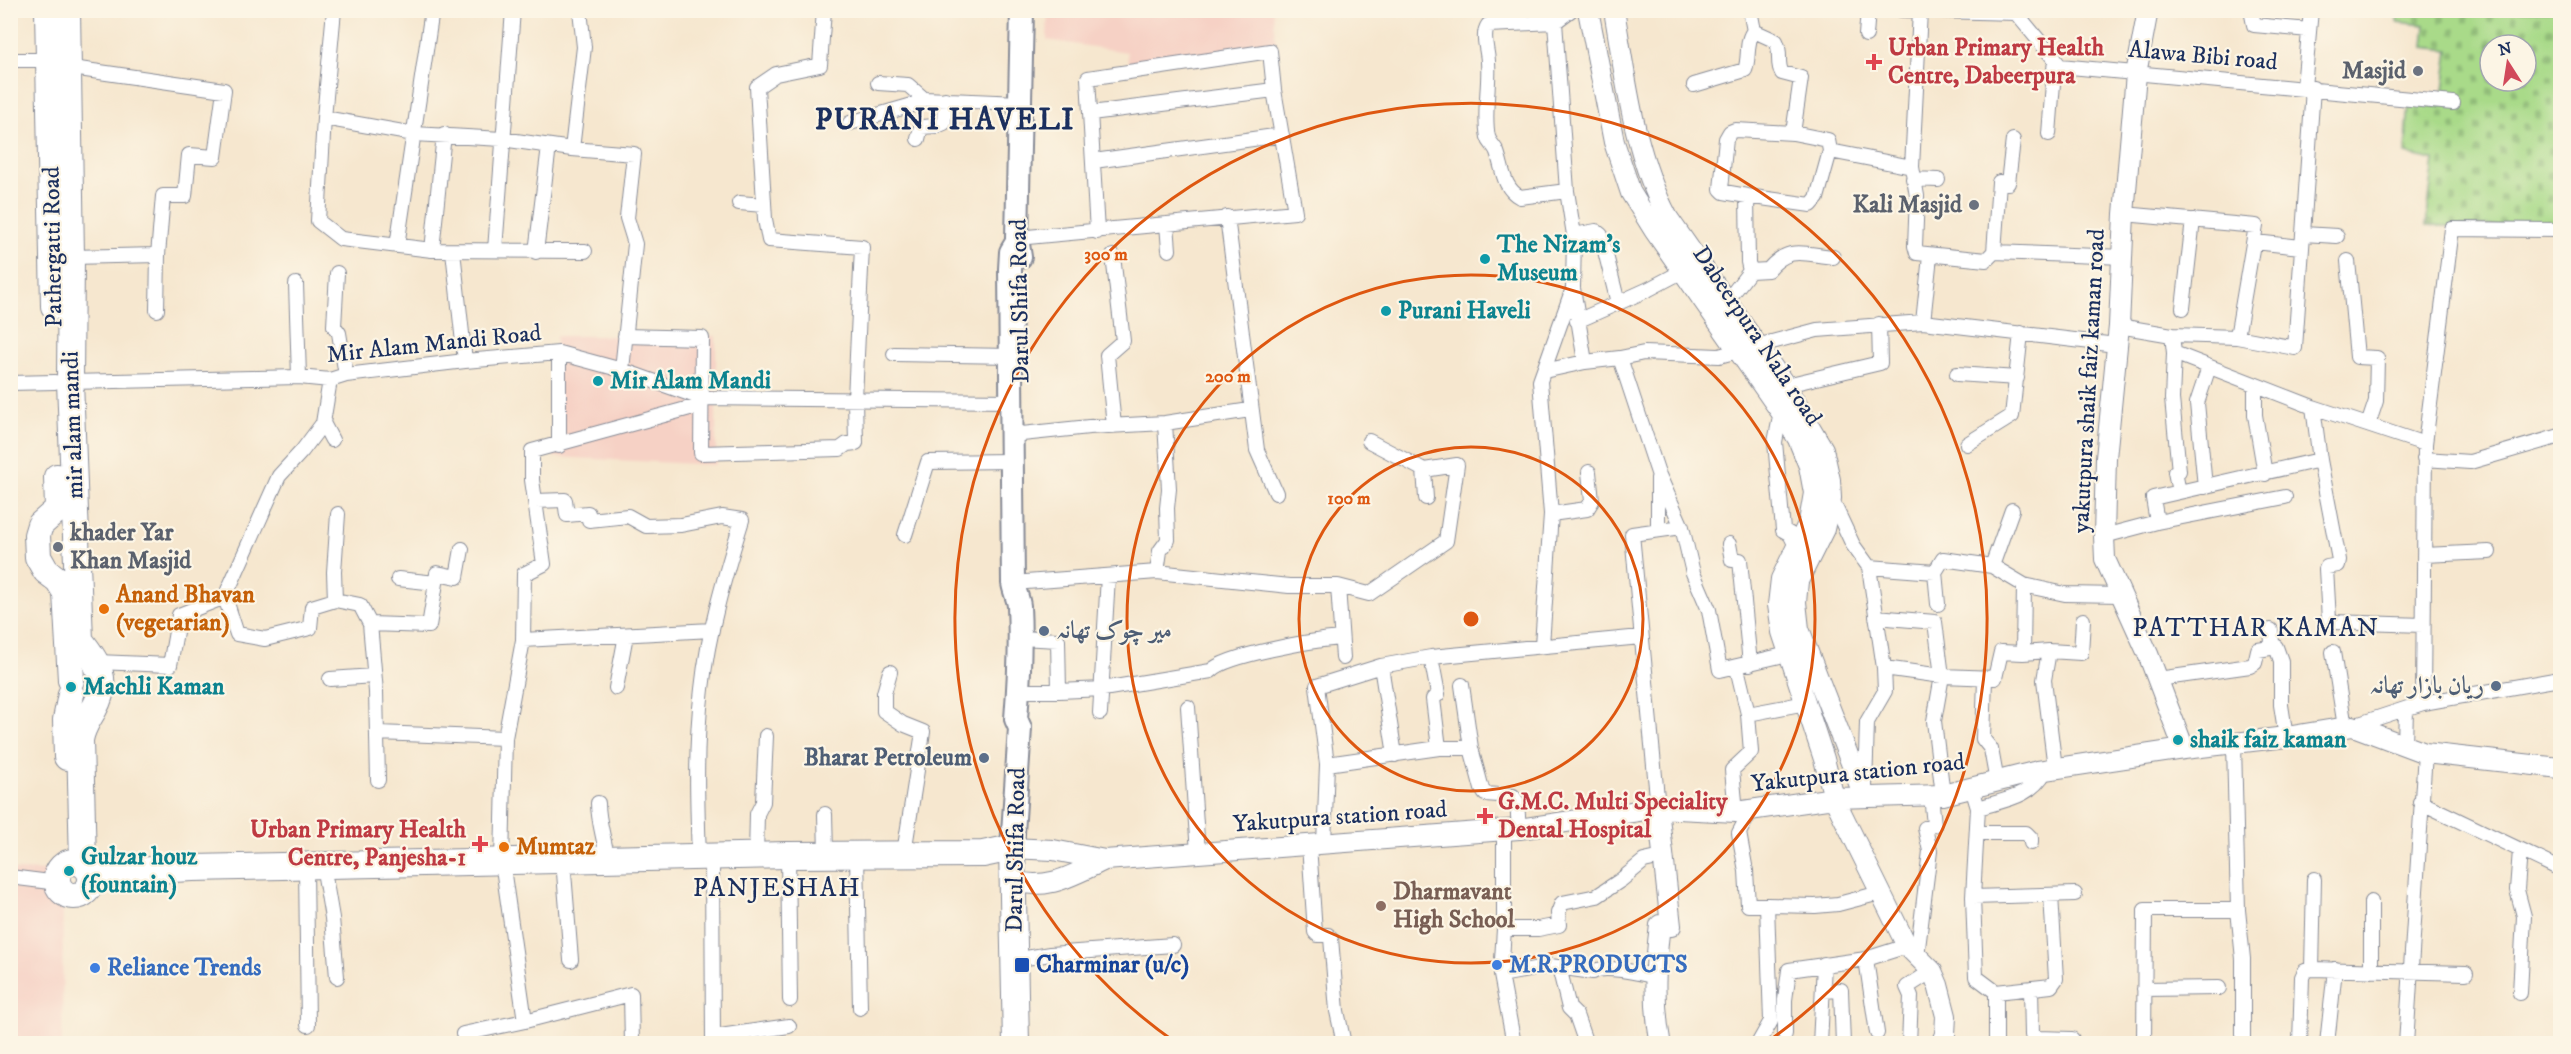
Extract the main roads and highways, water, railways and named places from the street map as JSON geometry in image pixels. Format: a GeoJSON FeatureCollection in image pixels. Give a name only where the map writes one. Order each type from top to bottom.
{"type":"FeatureCollection","features":[{"type":"Feature","properties":{"kind":"highway","name":"Pathergatti Road"},"geometry":{"type":"LineString","coordinates":[[48,10],[59,62],[66,507]]}},
{"type":"Feature","properties":{"kind":"highway","name":"mir alam mandi"},"geometry":{"type":"LineString","coordinates":[[63,382],[71,257],[59,62],[67,10]]}},
{"type":"Feature","properties":{"kind":"highway","name":"mir alam mandi"},"geometry":{"type":"LineString","coordinates":[[66,507],[74,641]]}},
{"type":"Feature","properties":{"kind":"highway"},"geometry":{"type":"LineString","coordinates":[[66,507],[40,525],[37,536],[38,557],[46,571],[58,580],[66,593],[74,641],[66,720],[76,871]]}},
{"type":"Feature","properties":{"kind":"highway"},"geometry":{"type":"LineString","coordinates":[[74,641],[97,662],[102,686],[100,697],[83,726],[81,740],[76,871]]}},
{"type":"Feature","properties":{"kind":"highway"},"geometry":{"type":"LineString","coordinates":[[76,871],[826,854],[983,854],[1012,842]]}},
{"type":"Feature","properties":{"kind":"highway","name":"Darul Shifa Road"},"geometry":{"type":"LineString","coordinates":[[1012,842],[1016,1044]]}},
{"type":"Feature","properties":{"kind":"highway"},"geometry":{"type":"LineString","coordinates":[[983,854],[1013,881]]}},
{"type":"Feature","properties":{"kind":"main road","name":"Darul Shifa Road"},"geometry":{"type":"LineString","coordinates":[[1012,842],[1007,826],[1010,727],[1018,724],[1020,638],[1022,434],[1020,251],[1017,240],[1022,10]]}},
{"type":"Feature","properties":{"kind":"main road"},"geometry":{"type":"LineString","coordinates":[[1017,240],[1011,252],[1010,269],[1012,461],[1020,590]]}},
{"type":"Feature","properties":{"kind":"place","name":"Urban Primary Health Centre, Dabeerpura"},"geometry":{"type":"Point","coordinates":[1874,62]}},
{"type":"Feature","properties":{"kind":"place","name":"Masjid"},"geometry":{"type":"Point","coordinates":[2418,71]}},
{"type":"Feature","properties":{"kind":"place","name":"Kali Masjid"},"geometry":{"type":"Point","coordinates":[1974,205]}},
{"type":"Feature","properties":{"kind":"place","name":"The Nizam's Museum"},"geometry":{"type":"Point","coordinates":[1485,259]}},
{"type":"Feature","properties":{"kind":"place","name":"Purani Haveli"},"geometry":{"type":"Point","coordinates":[1386,311]}},
{"type":"Feature","properties":{"kind":"place","name":"Mir Alam Mandi"},"geometry":{"type":"Point","coordinates":[598,381]}},
{"type":"Feature","properties":{"kind":"place","name":"khader Yar Khan Masjid"},"geometry":{"type":"Point","coordinates":[58,547]}},
{"type":"Feature","properties":{"kind":"place","name":"Anand Bhavan (vegetarian)"},"geometry":{"type":"Point","coordinates":[104,609]}},
{"type":"Feature","properties":{"kind":"place","name":"میر چوک تھانہ"},"geometry":{"type":"Point","coordinates":[1044,631]}},
{"type":"Feature","properties":{"kind":"place","name":"ریان بازار تھانہ"},"geometry":{"type":"Point","coordinates":[2496,686]}},
{"type":"Feature","properties":{"kind":"place","name":"Machli Kaman"},"geometry":{"type":"Point","coordinates":[71,687]}},
{"type":"Feature","properties":{"kind":"place","name":"shaik faiz kaman"},"geometry":{"type":"Point","coordinates":[2178,740]}},
{"type":"Feature","properties":{"kind":"place","name":"Bharat Petroleum"},"geometry":{"type":"Point","coordinates":[984,758]}},
{"type":"Feature","properties":{"kind":"place","name":"G.M.C. Multi Speciality Dental Hospital"},"geometry":{"type":"Point","coordinates":[1485,816]}},
{"type":"Feature","properties":{"kind":"place","name":"Urban Primary Health Centre, Panjesha-1"},"geometry":{"type":"Point","coordinates":[480,844]}},
{"type":"Feature","properties":{"kind":"place","name":"Mumtaz"},"geometry":{"type":"Point","coordinates":[504,847]}},
{"type":"Feature","properties":{"kind":"place","name":"Gulzar houz (fountain)"},"geometry":{"type":"Point","coordinates":[69,871]}},
{"type":"Feature","properties":{"kind":"place","name":"Dharmavant High School"},"geometry":{"type":"Point","coordinates":[1381,906]}},
{"type":"Feature","properties":{"kind":"place","name":"Charminar (u/c)"},"geometry":{"type":"Point","coordinates":[1022,965]}},
{"type":"Feature","properties":{"kind":"place","name":"M.R.PRODUCTS"},"geometry":{"type":"Point","coordinates":[1497,965]}},
{"type":"Feature","properties":{"kind":"place","name":"Reliance Trends"},"geometry":{"type":"Point","coordinates":[95,968]}},
{"type":"Feature","properties":{"kind":"district","name":"PURANI HAVELI"},"geometry":{"type":"Point","coordinates":[945,120]}},
{"type":"Feature","properties":{"kind":"district","name":"PATTHAR KAMAN"},"geometry":{"type":"Point","coordinates":[2256,628]}},
{"type":"Feature","properties":{"kind":"district","name":"PANJESHAH"},"geometry":{"type":"Point","coordinates":[777,888]}}]}
